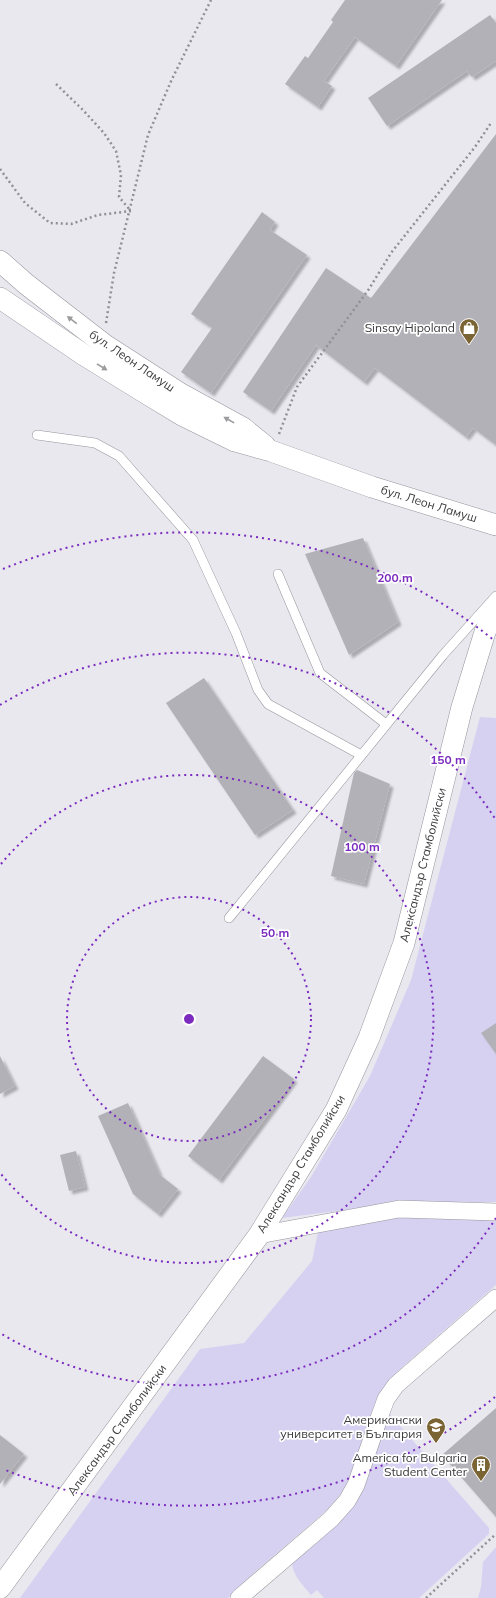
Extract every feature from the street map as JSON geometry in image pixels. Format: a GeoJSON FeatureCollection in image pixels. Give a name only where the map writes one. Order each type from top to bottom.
{"type":"FeatureCollection","features":[{"type":"Feature","properties":{"kind":"street","name":"бул. Леон Ламуш"},"geometry":{"type":"LineString","coordinates":[[0,261],[26,284],[105,345],[181,394],[243,428],[272,451]]}},
{"type":"Feature","properties":{"kind":"street","name":"бул. Леон Ламуш"},"geometry":{"type":"LineString","coordinates":[[0,298],[84,356],[182,415],[235,442],[272,451],[372,487],[496,525]]}},
{"type":"Feature","properties":{"kind":"street","name":"Александър Стамболийски"},"geometry":{"type":"LineString","coordinates":[[0,1588],[259,1235],[336,1110],[369,1038],[404,943],[462,706],[485,632],[496,607]]}},
{"type":"Feature","properties":{"kind":"street"},"geometry":{"type":"LineString","coordinates":[[259,1235],[400,1210],[496,1212]]}},
{"type":"Feature","properties":{"kind":"street"},"geometry":{"type":"LineString","coordinates":[[239,1598],[331,1519],[347,1501],[356,1484],[386,1399],[396,1385],[496,1298]]}},
{"type":"Feature","properties":{"kind":"lane"},"geometry":{"type":"LineString","coordinates":[[38,435],[95,443],[119,456],[193,540],[236,633],[258,690],[268,704],[361,755]]}},
{"type":"Feature","properties":{"kind":"lane"},"geometry":{"type":"LineString","coordinates":[[278,574],[320,673],[386,724]]}},
{"type":"Feature","properties":{"kind":"lane"},"geometry":{"type":"LineString","coordinates":[[229,918],[443,654],[496,596]]}},
{"type":"Feature","properties":{"kind":"path"},"geometry":{"type":"LineString","coordinates":[[105,345],[107,315],[114,273],[131,211],[148,135],[172,79],[210,0]]}},
{"type":"Feature","properties":{"kind":"path"},"geometry":{"type":"LineString","coordinates":[[56,84],[104,133],[116,151],[121,174],[119,196],[131,211]]}},
{"type":"Feature","properties":{"kind":"path"},"geometry":{"type":"LineString","coordinates":[[272,451],[297,387],[369,289],[391,253],[475,147],[491,123]]}},
{"type":"Feature","properties":{"kind":"path"},"geometry":{"type":"LineString","coordinates":[[0,169],[25,203],[50,224],[71,224],[98,215],[131,211]]}},
{"type":"Feature","properties":{"kind":"path"},"geometry":{"type":"LineString","coordinates":[[426,1598],[496,1534]]}},
{"type":"Feature","properties":{"kind":"shaded area"},"geometry":{"type":"Polygon","coordinates":[[[480,717],[496,718],[496,1202],[400,1203],[282,1218],[311,1177],[370,1076],[411,980],[480,717]]]}},
{"type":"Feature","properties":{"kind":"shaded area"},"geometry":{"type":"Polygon","coordinates":[[[399,1216],[496,1220],[496,1285],[399,1370],[377,1398],[347,1484],[334,1504],[256,1571],[228,1598],[20,1598],[200,1349],[244,1343],[312,1261],[318,1232],[399,1216]]]}},
{"type":"Feature","properties":{"kind":"shaded area"},"geometry":{"type":"Polygon","coordinates":[[[388,1412],[489,1528],[489,1534],[419,1598],[324,1598],[317,1590],[311,1595],[296,1576],[292,1567],[292,1562],[350,1507],[388,1412]]]}},
{"type":"Feature","properties":{"kind":"shaded area"},"geometry":{"type":"Polygon","coordinates":[[[496,1547],[496,1598],[478,1598],[481,1587],[483,1562],[496,1547]]]}},
{"type":"Feature","properties":{"kind":"building"},"geometry":{"type":"Polygon","coordinates":[[[345,0],[442,0],[396,66],[355,37],[324,81],[332,86],[318,107],[285,84],[305,56],[308,58],[333,22],[331,20],[345,0]]]}},
{"type":"Feature","properties":{"kind":"building"},"geometry":{"type":"Polygon","coordinates":[[[490,15],[496,23],[496,61],[472,77],[467,71],[387,126],[368,98],[490,15]]]}},
{"type":"Feature","properties":{"kind":"building"},"geometry":{"type":"Polygon","coordinates":[[[496,134],[496,445],[473,428],[466,437],[375,368],[364,382],[316,345],[271,411],[243,392],[326,268],[371,298],[496,134]]]}},
{"type":"Feature","properties":{"kind":"building"},"geometry":{"type":"Polygon","coordinates":[[[262,212],[275,222],[270,230],[307,255],[211,393],[181,372],[212,328],[191,314],[262,212]]]}},
{"type":"Feature","properties":{"kind":"building"},"geometry":{"type":"Polygon","coordinates":[[[363,538],[398,622],[349,655],[305,554],[363,538]]]}},
{"type":"Feature","properties":{"kind":"building"},"geometry":{"type":"Polygon","coordinates":[[[204,678],[293,810],[255,835],[166,703],[204,678]]]}},
{"type":"Feature","properties":{"kind":"building"},"geometry":{"type":"Polygon","coordinates":[[[357,770],[390,784],[364,884],[331,876],[354,773],[357,770]]]}},
{"type":"Feature","properties":{"kind":"building"},"geometry":{"type":"Polygon","coordinates":[[[496,1023],[496,1054],[481,1033],[496,1023]]]}},
{"type":"Feature","properties":{"kind":"building"},"geometry":{"type":"Polygon","coordinates":[[[0,1056],[15,1086],[0,1094],[0,1056]]]}},
{"type":"Feature","properties":{"kind":"building"},"geometry":{"type":"Polygon","coordinates":[[[263,1056],[294,1079],[219,1180],[188,1156],[263,1056]]]}},
{"type":"Feature","properties":{"kind":"building"},"geometry":{"type":"Polygon","coordinates":[[[128,1103],[160,1175],[178,1189],[158,1214],[133,1194],[98,1116],[128,1103]]]}},
{"type":"Feature","properties":{"kind":"building"},"geometry":{"type":"Polygon","coordinates":[[[76,1151],[85,1187],[69,1191],[60,1155],[76,1151]]]}},
{"type":"Feature","properties":{"kind":"building","name":"America for Bulgaria Student Center"},"geometry":{"type":"Polygon","coordinates":[[[496,1408],[496,1517],[442,1455],[496,1408]]]}},
{"type":"Feature","properties":{"kind":"building"},"geometry":{"type":"Polygon","coordinates":[[[0,1435],[24,1454],[0,1484],[0,1435]]]}},
{"type":"Feature","properties":{"kind":"place","name":"Sinsay Hipoland"},"geometry":{"type":"Point","coordinates":[469,345]}},
{"type":"Feature","properties":{"kind":"place","name":"Американски университет в България"},"geometry":{"type":"Point","coordinates":[436,1444]}},
{"type":"Feature","properties":{"kind":"place","name":"America for Bulgaria Student Center"},"geometry":{"type":"Point","coordinates":[481,1482]}}]}
